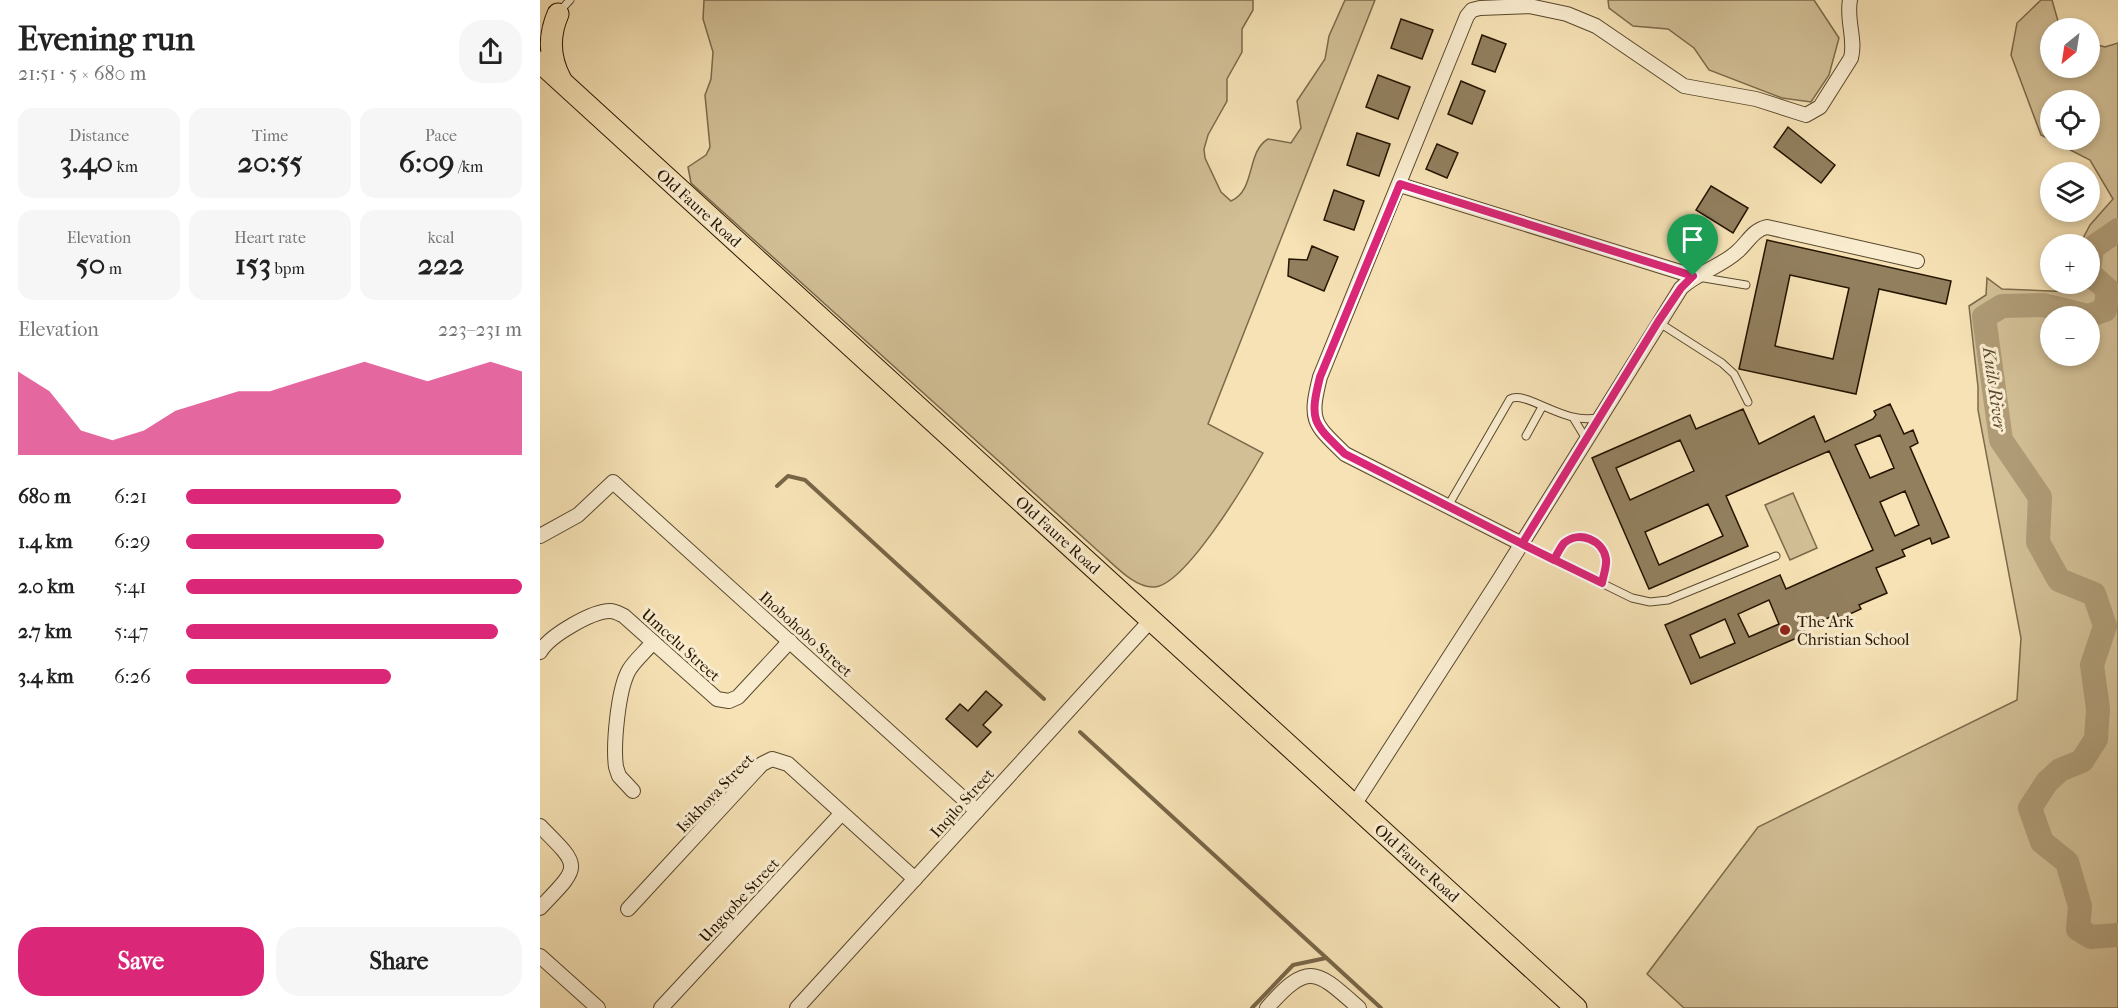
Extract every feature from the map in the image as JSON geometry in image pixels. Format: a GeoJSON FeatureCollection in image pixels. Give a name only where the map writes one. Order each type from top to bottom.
{"type":"FeatureCollection","features":[{"type":"Feature","properties":{"kind":"main road"},"geometry":{"type":"LineString","coordinates":[[552,19],[552,57],[567,87]]}},
{"type":"Feature","properties":{"kind":"main road","name":"Old Faure Road"},"geometry":{"type":"LineString","coordinates":[[540,62],[1576,1008]]}},
{"type":"Feature","properties":{"kind":"street"},"geometry":{"type":"LineString","coordinates":[[1522,544],[1345,454],[1322,432],[1314,418],[1314,404],[1320,377],[1467,16],[1472,10],[1480,8],[1529,3],[1567,14],[1596,26],[1684,86],[1756,99],[1806,115],[1820,107],[1851,58],[1853,50],[1848,21],[1851,0]]}},
{"type":"Feature","properties":{"kind":"street"},"geometry":{"type":"LineString","coordinates":[[1400,184],[1693,276]]}},
{"type":"Feature","properties":{"kind":"street"},"geometry":{"type":"LineString","coordinates":[[1354,805],[1522,544],[1658,322],[1681,288],[1693,276],[1728,259],[1759,229],[1767,227],[1917,261]]}},
{"type":"Feature","properties":{"kind":"street","name":"Ihobohobo Street"},"geometry":{"type":"LineString","coordinates":[[540,537],[578,515],[613,482],[976,812]]}},
{"type":"Feature","properties":{"kind":"street","name":"Umcelu Street"},"geometry":{"type":"LineString","coordinates":[[540,652],[550,638],[600,613],[612,611],[624,616],[717,699],[729,701],[738,697],[790,641]]}},
{"type":"Feature","properties":{"kind":"street","name":"Inqilo Street"},"geometry":{"type":"LineString","coordinates":[[797,1008],[1151,620]]}},
{"type":"Feature","properties":{"kind":"street"},"geometry":{"type":"LineString","coordinates":[[633,791],[619,776],[615,767],[620,710],[625,681],[630,669],[653,642]]}},
{"type":"Feature","properties":{"kind":"street","name":"Isikhova Street"},"geometry":{"type":"LineString","coordinates":[[627,909],[762,764],[772,759],[788,764],[915,879]]}},
{"type":"Feature","properties":{"kind":"street","name":"Ungqobe Street"},"geometry":{"type":"LineString","coordinates":[[661,1008],[841,814]]}},
{"type":"Feature","properties":{"kind":"street"},"geometry":{"type":"LineString","coordinates":[[540,825],[570,855],[572,863],[567,879],[540,908]]}},
{"type":"Feature","properties":{"kind":"street"},"geometry":{"type":"LineString","coordinates":[[540,956],[598,1008]]}},
{"type":"Feature","properties":{"kind":"street"},"geometry":{"type":"LineString","coordinates":[[1267,1008],[1296,981],[1310,975],[1325,978],[1359,1008]]}},
{"type":"Feature","properties":{"kind":"lane"},"geometry":{"type":"LineString","coordinates":[[1693,276],[1746,285]]}},
{"type":"Feature","properties":{"kind":"lane"},"geometry":{"type":"LineString","coordinates":[[1658,322],[1722,363],[1734,374],[1748,402]]}},
{"type":"Feature","properties":{"kind":"lane"},"geometry":{"type":"LineString","coordinates":[[1448,506],[1510,399],[1521,397],[1574,419],[1599,417]]}},
{"type":"Feature","properties":{"kind":"lane"},"geometry":{"type":"LineString","coordinates":[[1526,436],[1542,407]]}},
{"type":"Feature","properties":{"kind":"lane"},"geometry":{"type":"LineString","coordinates":[[1574,419],[1586,439]]}},
{"type":"Feature","properties":{"kind":"lane"},"geometry":{"type":"LineString","coordinates":[[1554,560],[1562,546],[1570,539],[1580,537],[1591,540],[1599,546],[1605,557],[1602,583]]}},
{"type":"Feature","properties":{"kind":"lane"},"geometry":{"type":"LineString","coordinates":[[1522,544],[1641,601],[1659,602],[1776,556]]}},
{"type":"Feature","properties":{"kind":"shaded area"},"geometry":{"type":"Polygon","coordinates":[[[704,0],[1253,0],[1253,10],[1242,29],[1242,52],[1227,79],[1227,101],[1208,135],[1204,149],[1205,158],[1221,192],[1231,201],[1239,196],[1244,188],[1261,145],[1268,139],[1291,143],[1301,128],[1297,101],[1325,59],[1329,36],[1345,0],[1375,0],[1208,424],[1263,453],[1214,530],[1182,570],[1167,582],[1154,587],[1138,583],[1123,573],[691,183],[688,167],[706,155],[710,147],[705,95],[711,79],[713,52],[703,19],[704,0]]]}},
{"type":"Feature","properties":{"kind":"shaded area"},"geometry":{"type":"Polygon","coordinates":[[[1608,0],[1814,0],[1839,38],[1829,75],[1811,102],[1782,98],[1709,70],[1694,48],[1668,29],[1633,26],[1609,8],[1608,0]]]}},
{"type":"Feature","properties":{"kind":"shaded area"},"geometry":{"type":"Polygon","coordinates":[[[2041,0],[2052,0],[2057,18],[2040,18],[2040,78],[2100,78],[2100,46],[2105,47],[2118,43],[2118,1008],[1684,1008],[1647,974],[1758,827],[2017,700],[2021,638],[1978,410],[1978,387],[1969,306],[1986,295],[1987,278],[2002,289],[2040,291],[2040,294],[2100,294],[2100,234],[2085,234],[2093,222],[2100,222],[2100,214],[2113,199],[2100,177],[2100,162],[2091,162],[2070,150],[2100,150],[2100,90],[2040,90],[2040,132],[2011,55],[2017,23],[2041,0]]]}},
{"type":"Feature","properties":{"kind":"shaded area"},"geometry":{"type":"Polygon","coordinates":[[[1793,493],[1817,548],[1790,560],[1765,505],[1793,493]]]}},
{"type":"Feature","properties":{"kind":"building"},"geometry":{"type":"Polygon","coordinates":[[[1401,19],[1433,30],[1422,59],[1391,48],[1401,19]]]}},
{"type":"Feature","properties":{"kind":"building"},"geometry":{"type":"Polygon","coordinates":[[[1482,35],[1506,44],[1495,72],[1472,64],[1482,35]]]}},
{"type":"Feature","properties":{"kind":"building"},"geometry":{"type":"Polygon","coordinates":[[[1378,75],[1410,87],[1398,119],[1366,107],[1378,75]]]}},
{"type":"Feature","properties":{"kind":"building"},"geometry":{"type":"Polygon","coordinates":[[[1461,81],[1485,91],[1472,124],[1448,114],[1461,81]]]}},
{"type":"Feature","properties":{"kind":"building"},"geometry":{"type":"Polygon","coordinates":[[[1788,127],[1835,165],[1821,183],[1774,147],[1788,127]]]}},
{"type":"Feature","properties":{"kind":"building"},"geometry":{"type":"Polygon","coordinates":[[[1357,133],[1390,144],[1379,176],[1347,165],[1357,133]]]}},
{"type":"Feature","properties":{"kind":"building"},"geometry":{"type":"Polygon","coordinates":[[[1437,144],[1458,153],[1447,178],[1426,169],[1437,144]]]}},
{"type":"Feature","properties":{"kind":"building"},"geometry":{"type":"Polygon","coordinates":[[[1711,186],[1748,208],[1733,233],[1696,210],[1711,186]]]}},
{"type":"Feature","properties":{"kind":"building"},"geometry":{"type":"Polygon","coordinates":[[[1334,190],[1364,201],[1354,230],[1324,220],[1334,190]]]}},
{"type":"Feature","properties":{"kind":"building"},"geometry":{"type":"Polygon","coordinates":[[[1767,240],[1951,281],[1946,304],[1879,289],[1856,394],[1739,369],[1767,240]],[[1790,275],[1775,346],[1833,359],[1849,288],[1790,275]]]}},
{"type":"Feature","properties":{"kind":"building"},"geometry":{"type":"Polygon","coordinates":[[[1312,246],[1338,257],[1324,291],[1288,276],[1289,259],[1307,260],[1312,246]]]}},
{"type":"Feature","properties":{"kind":"building"},"geometry":{"type":"Polygon","coordinates":[[[1890,404],[1904,434],[1913,430],[1918,443],[1910,447],[1949,537],[1932,544],[1930,538],[1902,550],[1905,556],[1876,568],[1887,593],[1859,605],[1861,609],[1839,619],[1837,614],[1803,629],[1806,634],[1691,684],[1665,625],[1780,575],[1786,589],[1873,550],[1829,451],[1726,496],[1748,546],[1649,589],[1592,458],[1690,415],[1696,429],[1743,409],[1759,444],[1814,416],[1825,442],[1873,419],[1876,415],[1874,411],[1890,404]],[[1880,435],[1855,445],[1870,478],[1894,468],[1880,435]],[[1680,440],[1616,468],[1630,500],[1694,471],[1680,440]],[[1905,491],[1880,502],[1895,536],[1919,525],[1905,491]],[[1708,504],[1645,532],[1659,565],[1723,536],[1708,504]],[[1769,600],[1738,614],[1749,637],[1779,624],[1769,600]],[[1725,619],[1690,635],[1700,658],[1735,643],[1725,619]]]}},
{"type":"Feature","properties":{"kind":"building"},"geometry":{"type":"Polygon","coordinates":[[[986,691],[1002,705],[983,725],[991,732],[977,747],[946,719],[960,704],[968,711],[986,691]]]}},
{"type":"Feature","properties":{"kind":"waterway","name":"Kuils River"},"geometry":{"type":"LineString","coordinates":[[2100,242],[2118,230]]}},
{"type":"Feature","properties":{"kind":"waterway","name":"Kuils River"},"geometry":{"type":"LineString","coordinates":[[2100,283],[2108,290],[2105,310],[2088,316],[2043,305],[2002,306],[1984,317],[2001,440],[2040,497],[2038,542],[2059,580],[2094,594],[2105,626],[2092,665],[2098,709],[2096,739],[2082,761],[2060,770],[2047,782],[2030,808],[2042,842],[2067,862],[2080,906],[2078,929],[2091,937],[2118,935]]}},
{"type":"Feature","properties":{"kind":"waterway"},"geometry":{"type":"LineString","coordinates":[[777,486],[788,476],[805,480],[1044,699]]}},
{"type":"Feature","properties":{"kind":"waterway"},"geometry":{"type":"LineString","coordinates":[[1080,732],[1381,1008]]}},
{"type":"Feature","properties":{"kind":"waterway"},"geometry":{"type":"LineString","coordinates":[[1252,1008],[1293,965],[1326,958]]}},
{"type":"Feature","properties":{"kind":"place","name":"The Ark Christian School"},"geometry":{"type":"Point","coordinates":[1785,630]}},
{"type":"Feature","properties":{"kind":"route"},"geometry":{"type":"LineString","coordinates":[[1693,276],[1400,184],[1320,377],[1314,404],[1314,418],[1322,432],[1345,454],[1522,544],[1554,560],[1562,546],[1570,539],[1580,537],[1596,542],[1603,551],[1606,563],[1602,583],[1522,544],[1658,322],[1681,288],[1693,276]]}}]}
